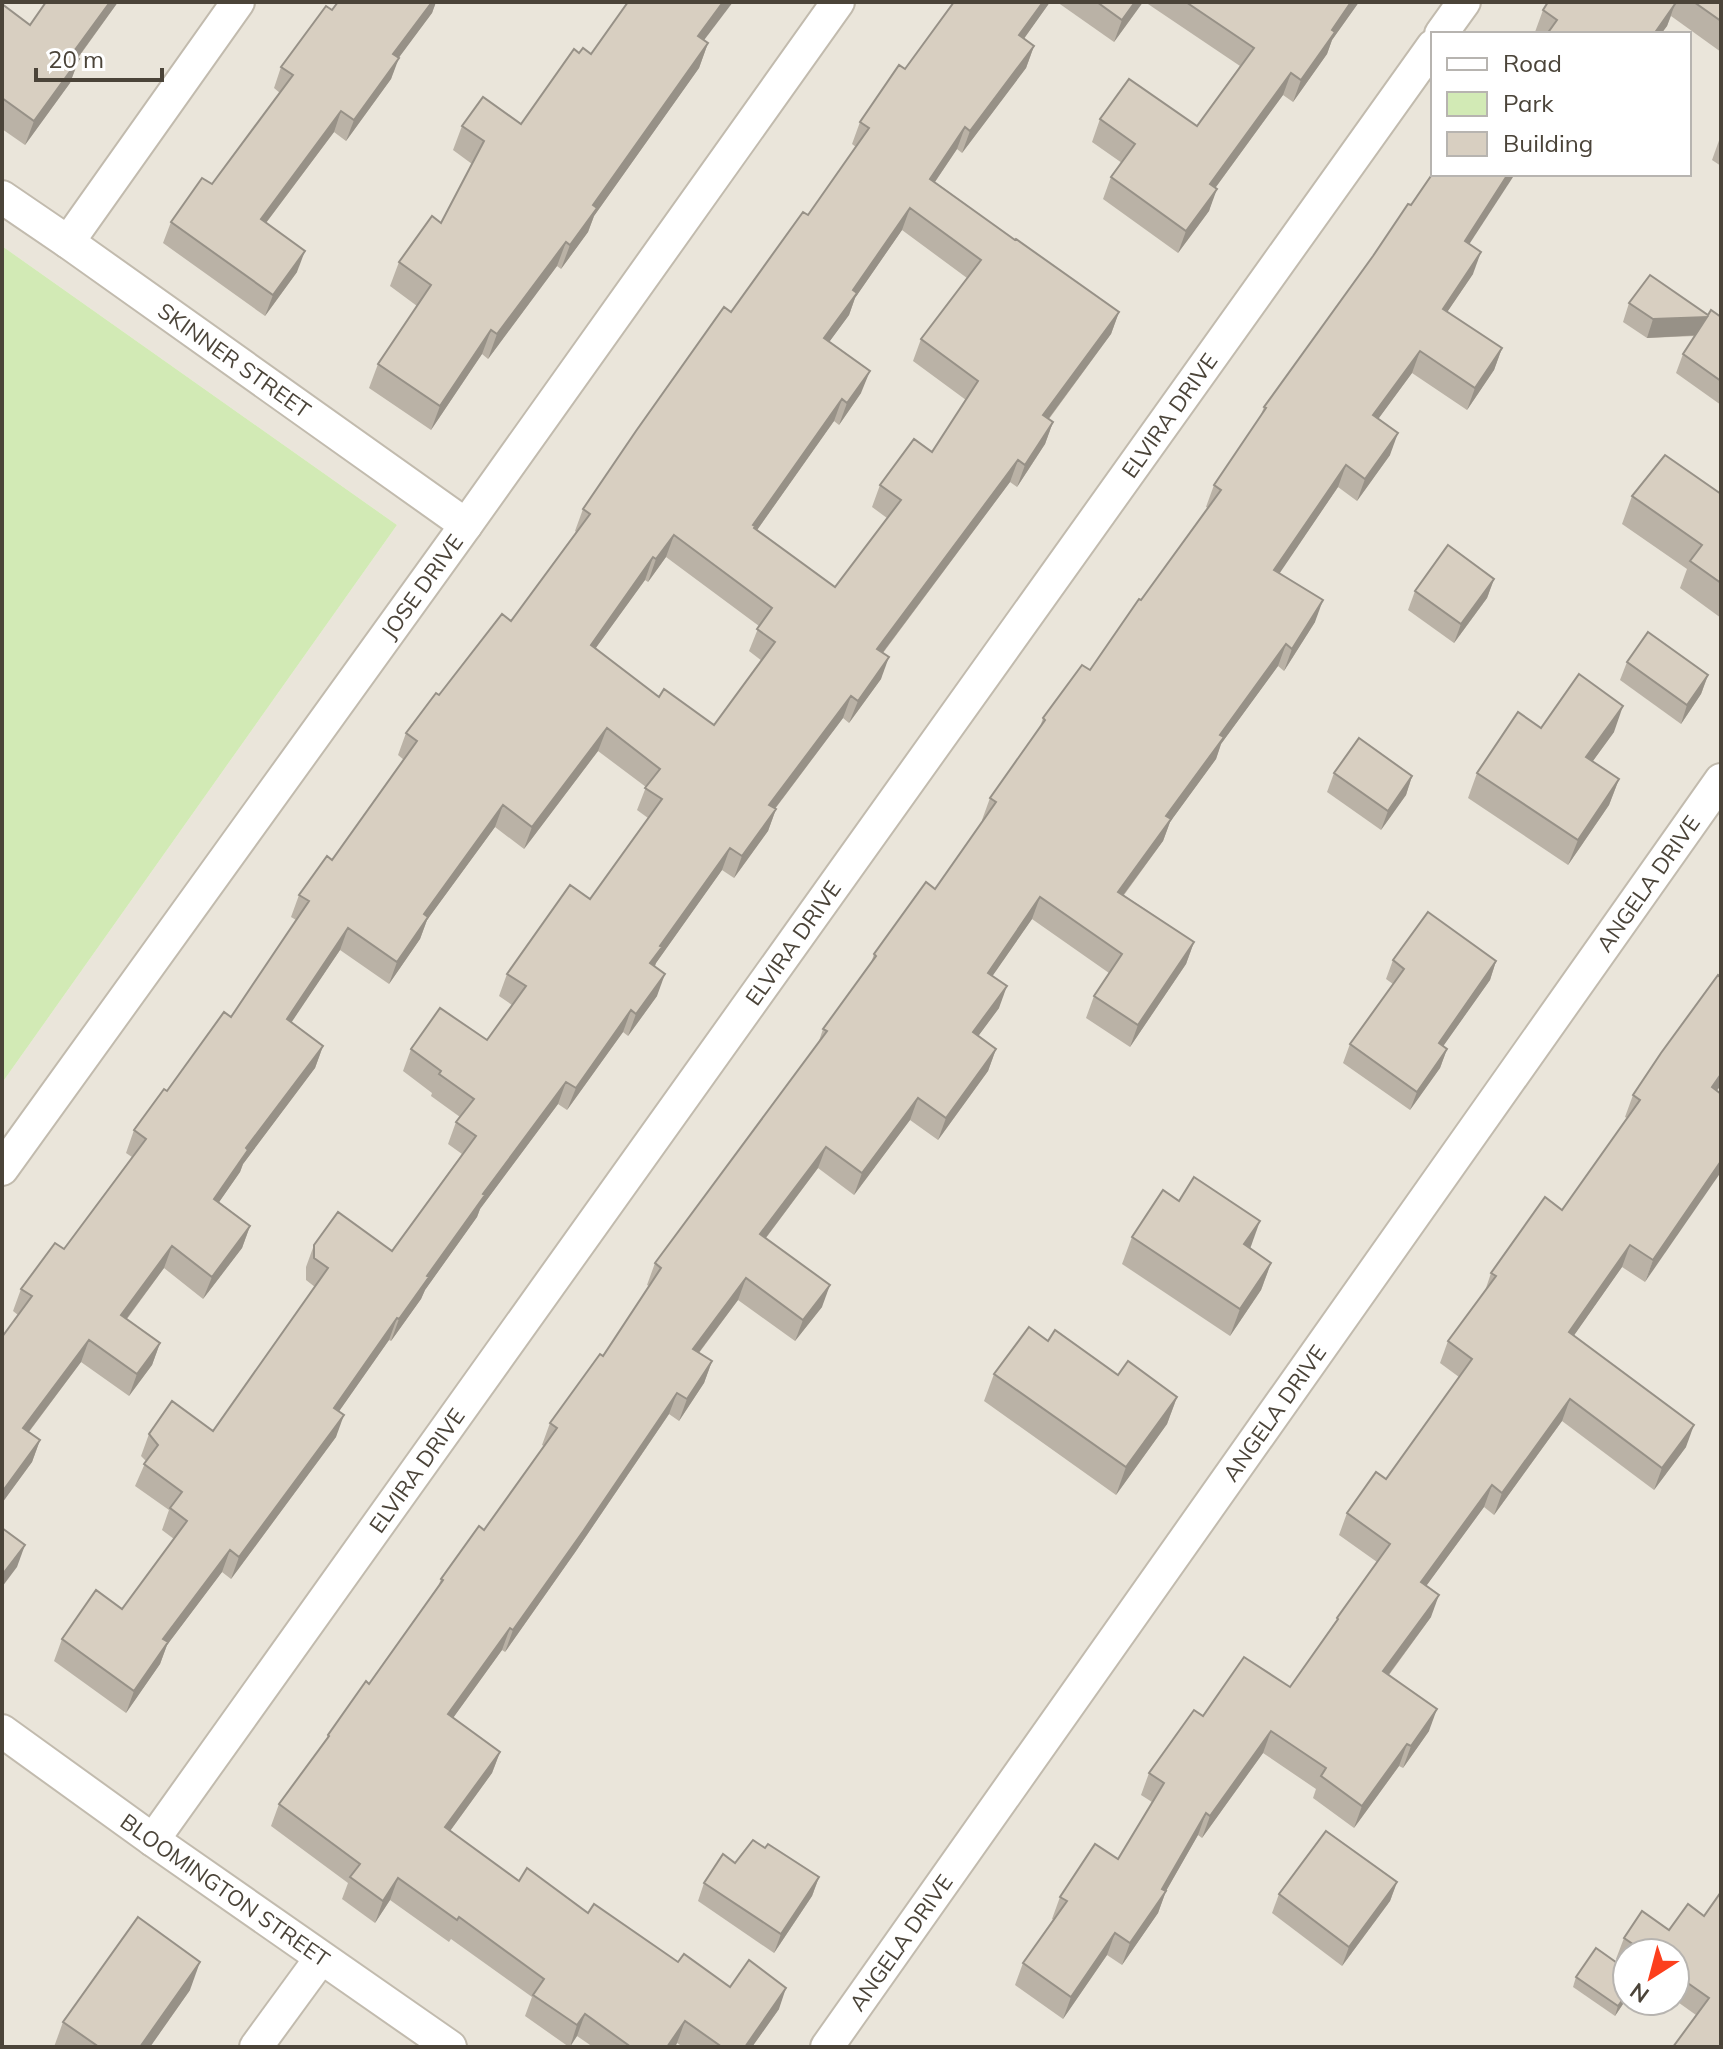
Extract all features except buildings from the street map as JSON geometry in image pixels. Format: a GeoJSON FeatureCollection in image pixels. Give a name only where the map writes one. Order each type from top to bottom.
{"type":"FeatureCollection","features":[{"type":"Feature","properties":{"kind":"street"},"geometry":{"type":"LineString","coordinates":[[68,242],[238,2]]}},
{"type":"Feature","properties":{"kind":"street","name":"JOSE DRIVE"},"geometry":{"type":"LineString","coordinates":[[2,1169],[838,2]]}},
{"type":"Feature","properties":{"kind":"street"},"geometry":{"type":"LineString","coordinates":[[1442,32],[1464,2]]}},
{"type":"Feature","properties":{"kind":"street","name":"ELVIRA DRIVE"},"geometry":{"type":"LineString","coordinates":[[153,1840],[1431,49]]}},
{"type":"Feature","properties":{"kind":"street","name":"SKINNER STREET"},"geometry":{"type":"LineString","coordinates":[[2,197],[466,525]]}},
{"type":"Feature","properties":{"kind":"street","name":"ANGELA DRIVE"},"geometry":{"type":"LineString","coordinates":[[827,2047],[1721,780]]}},
{"type":"Feature","properties":{"kind":"street","name":"BLOOMINGTON STREET"},"geometry":{"type":"LineString","coordinates":[[2,1731],[450,2047]]}},
{"type":"Feature","properties":{"kind":"street"},"geometry":{"type":"LineString","coordinates":[[256,2047],[321,1958]]}},
{"type":"Feature","properties":{"kind":"shaded area"},"geometry":{"type":"Polygon","coordinates":[[[2,2],[1721,2],[1721,2047],[2,2047],[2,1083],[397,525],[2,246],[2,2]]]}},
{"type":"Feature","properties":{"kind":"green space"},"geometry":{"type":"Polygon","coordinates":[[[2,246],[397,525],[2,1083],[2,246]]]}}]}
